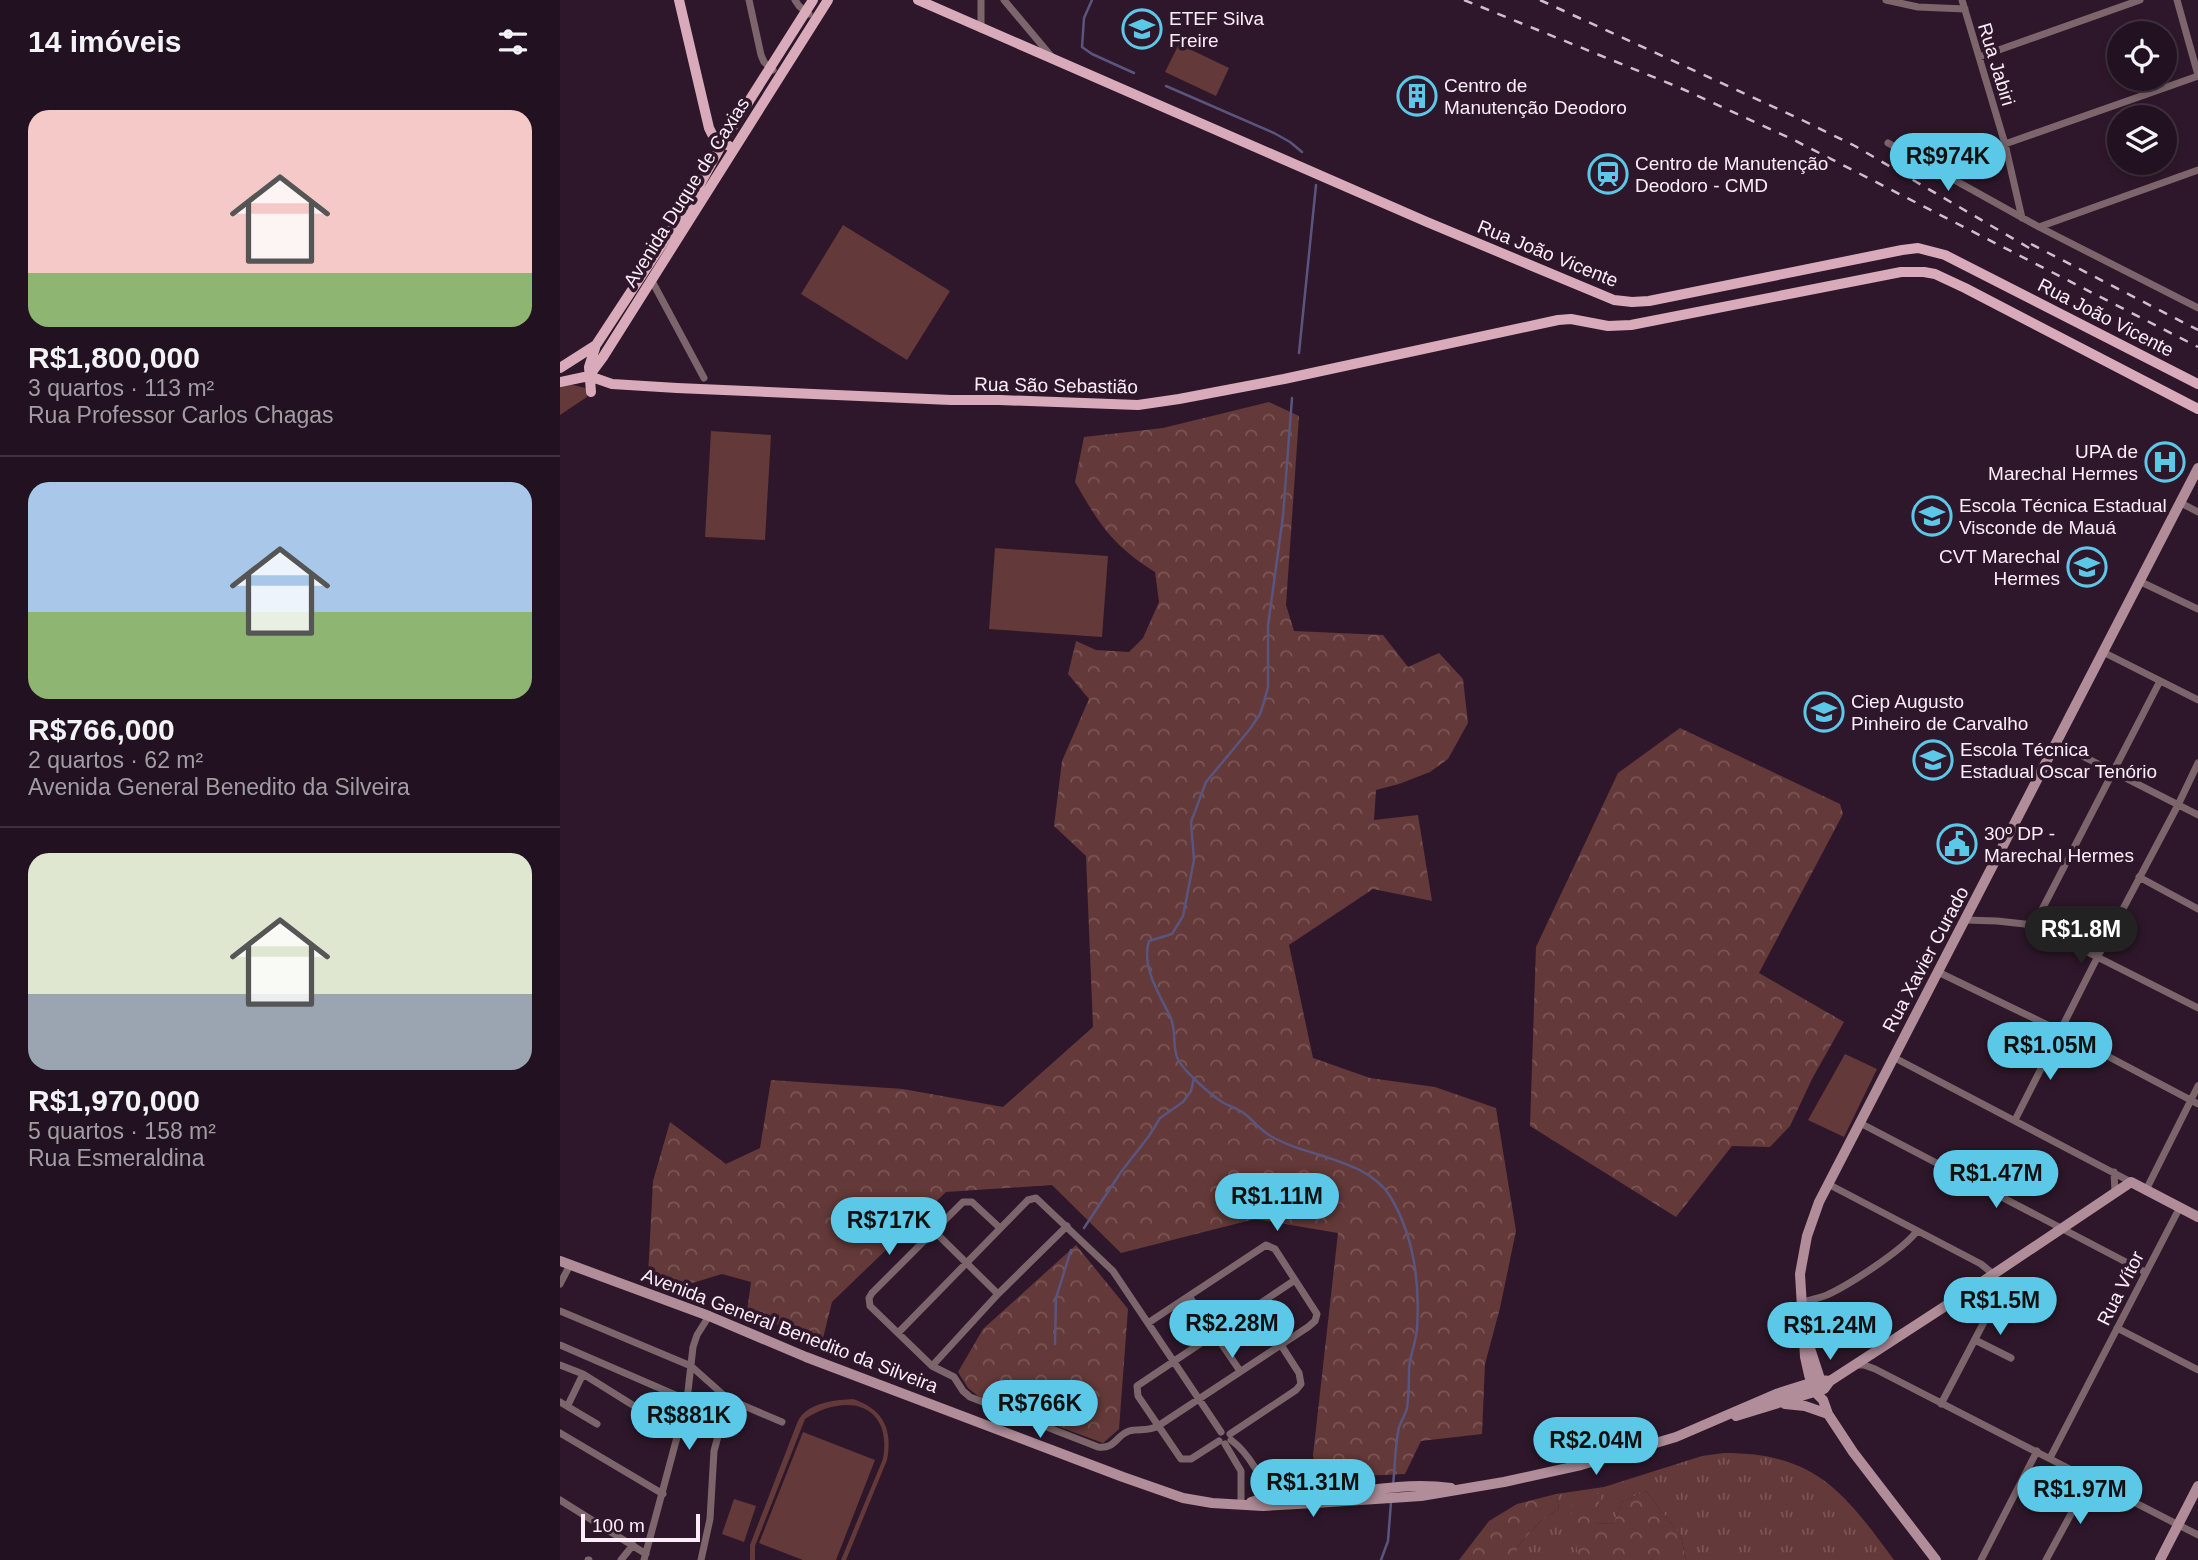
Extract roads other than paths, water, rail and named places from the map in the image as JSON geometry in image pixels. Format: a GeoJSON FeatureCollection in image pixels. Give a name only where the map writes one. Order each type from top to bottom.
{"type":"FeatureCollection","features":[{"type":"Feature","properties":{"kind":"main road"},"geometry":{"type":"LineString","coordinates":[[679,0],[707,121],[712,134],[728,145]]}},
{"type":"Feature","properties":{"kind":"main road","name":"Avenida Duque de Caxias"},"geometry":{"type":"LineString","coordinates":[[589,376],[699,206],[728,145],[770,68],[813,0]]}},
{"type":"Feature","properties":{"kind":"main road","name":"Avenida Duque de Caxias"},"geometry":{"type":"LineString","coordinates":[[560,368],[594,348],[693,197],[780,75],[828,0]]}},
{"type":"Feature","properties":{"kind":"main road","name":"Rua João Vicente"},"geometry":{"type":"LineString","coordinates":[[918,0],[1427,222],[1614,300],[1649,301],[1841,261],[1918,248],[1945,256],[1980,272],[2198,384]]}},
{"type":"Feature","properties":{"kind":"main road"},"geometry":{"type":"LineString","coordinates":[[1841,261],[1845,282]]}},
{"type":"Feature","properties":{"kind":"main road","name":"Rua João Vicente"},"geometry":{"type":"LineString","coordinates":[[1600,325],[1623,326],[1913,271],[1935,274],[2197,411]]}},
{"type":"Feature","properties":{"kind":"main road"},"geometry":{"type":"LineString","coordinates":[[1965,288],[1980,272]]}},
{"type":"Feature","properties":{"kind":"main road","name":"Rua São Sebastião"},"geometry":{"type":"LineString","coordinates":[[589,376],[612,384],[677,388],[1138,405],[1284,379],[1558,320],[1571,319],[1600,325]]}},
{"type":"Feature","properties":{"kind":"main road"},"geometry":{"type":"LineString","coordinates":[[2098,358],[2109,338]]}},
{"type":"Feature","properties":{"kind":"main road"},"geometry":{"type":"LineString","coordinates":[[591,393],[590,360],[594,348]]}},
{"type":"Feature","properties":{"kind":"main road"},"geometry":{"type":"LineString","coordinates":[[560,382],[589,376]]}},
{"type":"Feature","properties":{"kind":"main road","name":"Rua Xavier Curado"},"geometry":{"type":"LineString","coordinates":[[1936,1560],[1853,1452],[1828,1414],[1803,1329],[1803,1251],[1811,1220],[1828,1184],[2198,468]]}},
{"type":"Feature","properties":{"kind":"main road"},"geometry":{"type":"LineString","coordinates":[[1820,1387],[1968,1292],[2131,1182],[2198,1217]]}},
{"type":"Feature","properties":{"kind":"main road","name":"Avenida General Benedito da Silveira"},"geometry":{"type":"LineString","coordinates":[[565,1263],[709,1316],[806,1357],[1171,1494],[1198,1501],[1244,1504],[1379,1493],[1433,1494],[1490,1485],[1581,1465],[1684,1435],[1755,1403],[1820,1387]]}},
{"type":"Feature","properties":{"kind":"main road","name":"Avenida General Benedito da Silveira"},"geometry":{"type":"LineString","coordinates":[[1724,1418],[1777,1404],[1820,1387]]}},
{"type":"Feature","properties":{"kind":"main road"},"geometry":{"type":"LineString","coordinates":[[1777,1404],[1799,1405],[1828,1414]]}},
{"type":"Feature","properties":{"kind":"main road"},"geometry":{"type":"LineString","coordinates":[[2160,1560],[2198,1486]]}},
{"type":"Feature","properties":{"kind":"street"},"geometry":{"type":"LineString","coordinates":[[749,0],[761,55],[770,68],[780,75]]}},
{"type":"Feature","properties":{"kind":"street"},"geometry":{"type":"LineString","coordinates":[[795,0],[806,12],[817,18]]}},
{"type":"Feature","properties":{"kind":"street"},"geometry":{"type":"LineString","coordinates":[[981,0],[981,29]]}},
{"type":"Feature","properties":{"kind":"street","name":"Rua João Vicente"},"geometry":{"type":"LineString","coordinates":[[1004,0],[1052,58]]}},
{"type":"Feature","properties":{"kind":"street"},"geometry":{"type":"LineString","coordinates":[[1886,0],[1918,7],[1965,9]]}},
{"type":"Feature","properties":{"kind":"street","name":"Rua Jabiri"},"geometry":{"type":"LineString","coordinates":[[1962,0],[2005,144],[2022,218]]}},
{"type":"Feature","properties":{"kind":"street"},"geometry":{"type":"LineString","coordinates":[[1979,57],[2140,0]]}},
{"type":"Feature","properties":{"kind":"street"},"geometry":{"type":"LineString","coordinates":[[2005,144],[2198,76],[2177,0]]}},
{"type":"Feature","properties":{"kind":"street"},"geometry":{"type":"LineString","coordinates":[[1888,143],[2022,218],[2198,308]]}},
{"type":"Feature","properties":{"kind":"street"},"geometry":{"type":"LineString","coordinates":[[2039,227],[2198,170]]}},
{"type":"Feature","properties":{"kind":"street"},"geometry":{"type":"LineString","coordinates":[[652,281],[704,378]]}},
{"type":"Feature","properties":{"kind":"street"},"geometry":{"type":"LineString","coordinates":[[2181,503],[2198,512]]}},
{"type":"Feature","properties":{"kind":"street"},"geometry":{"type":"LineString","coordinates":[[2141,582],[2198,609]]}},
{"type":"Feature","properties":{"kind":"street"},"geometry":{"type":"LineString","coordinates":[[2104,652],[2198,700]]}},
{"type":"Feature","properties":{"kind":"street"},"geometry":{"type":"LineString","coordinates":[[2034,925],[2160,681]]}},
{"type":"Feature","properties":{"kind":"street"},"geometry":{"type":"LineString","coordinates":[[2057,743],[2198,815]]}},
{"type":"Feature","properties":{"kind":"street"},"geometry":{"type":"LineString","coordinates":[[2015,1120],[2198,763]]}},
{"type":"Feature","properties":{"kind":"street"},"geometry":{"type":"LineString","coordinates":[[2140,877],[2198,909]]}},
{"type":"Feature","properties":{"kind":"street"},"geometry":{"type":"LineString","coordinates":[[1965,920],[2034,925],[2198,1008]]}},
{"type":"Feature","properties":{"kind":"street"},"geometry":{"type":"LineString","coordinates":[[1938,972],[2060,1031],[2194,1102]]}},
{"type":"Feature","properties":{"kind":"street"},"geometry":{"type":"LineString","coordinates":[[1893,1057],[2131,1182]]}},
{"type":"Feature","properties":{"kind":"street"},"geometry":{"type":"LineString","coordinates":[[2147,1189],[2194,1102],[2198,1086]]}},
{"type":"Feature","properties":{"kind":"street"},"geometry":{"type":"LineString","coordinates":[[1860,1124],[2145,1272]]}},
{"type":"Feature","properties":{"kind":"street"},"geometry":{"type":"LineString","coordinates":[[2113,1172],[2115,1192]]}},
{"type":"Feature","properties":{"kind":"street"},"geometry":{"type":"LineString","coordinates":[[1828,1184],[1981,1264],[1993,1274]]}},
{"type":"Feature","properties":{"kind":"street"},"geometry":{"type":"LineString","coordinates":[[898,1333],[1028,1200],[1041,1200],[1113,1271],[1221,1432],[1225,1430],[1226,1440],[1241,1471],[1244,1504]]}},
{"type":"Feature","properties":{"kind":"street"},"geometry":{"type":"LineString","coordinates":[[1000,1228],[972,1202],[959,1204],[869,1298],[869,1304],[932,1366],[953,1376],[965,1394],[979,1402],[1098,1447],[1109,1447],[1127,1432],[1150,1430],[1158,1426],[1313,1323],[1317,1317],[1275,1249],[1266,1245],[1148,1323]]}},
{"type":"Feature","properties":{"kind":"street","name":"Rua Vítor"},"geometry":{"type":"LineString","coordinates":[[2050,1458],[2180,1207]]}},
{"type":"Feature","properties":{"kind":"street"},"geometry":{"type":"LineString","coordinates":[[932,1366],[998,1294],[1067,1226]]}},
{"type":"Feature","properties":{"kind":"street"},"geometry":{"type":"LineString","coordinates":[[934,1231],[998,1294]]}},
{"type":"Feature","properties":{"kind":"street"},"geometry":{"type":"LineString","coordinates":[[1801,1303],[1842,1287],[1900,1248],[1917,1231]]}},
{"type":"Feature","properties":{"kind":"street"},"geometry":{"type":"LineString","coordinates":[[560,1284],[565,1263]]}},
{"type":"Feature","properties":{"kind":"street"},"geometry":{"type":"LineString","coordinates":[[1280,1345],[1300,1373],[1301,1384],[1226,1440],[1191,1459],[1184,1460],[1178,1456],[1138,1396],[1138,1386],[1296,1280]]}},
{"type":"Feature","properties":{"kind":"street"},"geometry":{"type":"LineString","coordinates":[[1941,1404],[1984,1322],[1984,1309],[1968,1292]]}},
{"type":"Feature","properties":{"kind":"street"},"geometry":{"type":"LineString","coordinates":[[1189,1296],[1240,1371]]}},
{"type":"Feature","properties":{"kind":"street"},"geometry":{"type":"LineString","coordinates":[[560,1311],[691,1366],[728,1399],[782,1422]]}},
{"type":"Feature","properties":{"kind":"street"},"geometry":{"type":"LineString","coordinates":[[560,1500],[633,1545],[645,1557],[687,1400],[697,1335],[709,1316]]}},
{"type":"Feature","properties":{"kind":"street"},"geometry":{"type":"LineString","coordinates":[[2117,1328],[2198,1370]]}},
{"type":"Feature","properties":{"kind":"street"},"geometry":{"type":"LineString","coordinates":[[1975,1340],[2011,1358]]}},
{"type":"Feature","properties":{"kind":"street"},"geometry":{"type":"LineString","coordinates":[[560,1345],[687,1400]]}},
{"type":"Feature","properties":{"kind":"street"},"geometry":{"type":"LineString","coordinates":[[1874,1353],[1872,1361],[1875,1369]]}},
{"type":"Feature","properties":{"kind":"street"},"geometry":{"type":"LineString","coordinates":[[1856,1365],[1875,1369],[2198,1535]]}},
{"type":"Feature","properties":{"kind":"street"},"geometry":{"type":"LineString","coordinates":[[560,1366],[583,1374],[678,1434]]}},
{"type":"Feature","properties":{"kind":"street"},"geometry":{"type":"LineString","coordinates":[[583,1374],[564,1404],[597,1424]]}},
{"type":"Feature","properties":{"kind":"street"},"geometry":{"type":"LineString","coordinates":[[701,1560],[710,1519],[714,1451],[728,1399]]}},
{"type":"Feature","properties":{"kind":"street"},"geometry":{"type":"LineString","coordinates":[[560,1433],[663,1494]]}},
{"type":"Feature","properties":{"kind":"street"},"geometry":{"type":"LineString","coordinates":[[1226,1440],[1242,1452],[1263,1482],[1262,1502]]}},
{"type":"Feature","properties":{"kind":"street"},"geometry":{"type":"LineString","coordinates":[[1981,1560],[2037,1451]]}},
{"type":"Feature","properties":{"kind":"street"},"geometry":{"type":"LineString","coordinates":[[2046,1560],[2090,1479]]}},
{"type":"Feature","properties":{"kind":"street"},"geometry":{"type":"LineString","coordinates":[[621,1560],[633,1545]]}},
{"type":"Feature","properties":{"kind":"waterway"},"geometry":{"type":"LineString","coordinates":[[1092,0],[1084,18],[1082,47],[1134,73]]}},
{"type":"Feature","properties":{"kind":"waterway"},"geometry":{"type":"LineString","coordinates":[[1166,86],[1274,133],[1302,152]]}},
{"type":"Feature","properties":{"kind":"waterway"},"geometry":{"type":"LineString","coordinates":[[1299,353],[1316,185]]}},
{"type":"Feature","properties":{"kind":"waterway"},"geometry":{"type":"LineString","coordinates":[[1292,398],[1283,516],[1268,626],[1268,687],[1260,714],[1206,782],[1191,822],[1194,860],[1183,916],[1172,934],[1149,941],[1147,960],[1152,980],[1172,1022],[1177,1057],[1190,1074],[1217,1099],[1245,1114],[1269,1135],[1366,1174],[1379,1183],[1398,1211],[1414,1261],[1418,1312],[1409,1366],[1407,1408],[1398,1432],[1393,1485]]}},
{"type":"Feature","properties":{"kind":"waterway"},"geometry":{"type":"LineString","coordinates":[[1084,1228],[1160,1118],[1183,1102],[1191,1091],[1194,1078]]}},
{"type":"Feature","properties":{"kind":"waterway"},"geometry":{"type":"LineString","coordinates":[[1055,1344],[1056,1298],[1071,1250]]}},
{"type":"Feature","properties":{"kind":"waterway"},"geometry":{"type":"LineString","coordinates":[[1381,1560],[1388,1541],[1391,1502]]}},
{"type":"Feature","properties":{"kind":"railway"},"geometry":{"type":"LineString","coordinates":[[1464,0],[1678,87],[1792,139],[2198,347]]}},
{"type":"Feature","properties":{"kind":"railway"},"geometry":{"type":"LineString","coordinates":[[1540,0],[1855,146],[2036,252]]}},
{"type":"Feature","properties":{"kind":"railway"},"geometry":{"type":"LineString","coordinates":[[2031,244],[2198,330]]}},
{"type":"Feature","properties":{"kind":"place","name":"ETEF Silva Freire"},"geometry":{"type":"Point","coordinates":[1142,29]}},
{"type":"Feature","properties":{"kind":"place","name":"Centro de Manutenção Deodoro"},"geometry":{"type":"Point","coordinates":[1417,96]}},
{"type":"Feature","properties":{"kind":"place","name":"Centro de Manutenção Deodoro - CMD"},"geometry":{"type":"Point","coordinates":[1608,174]}},
{"type":"Feature","properties":{"kind":"place","name":"UPA de Marechal Hermes"},"geometry":{"type":"Point","coordinates":[2165,462]}},
{"type":"Feature","properties":{"kind":"place","name":"Escola Técnica Estadual Visconde de Mauá"},"geometry":{"type":"Point","coordinates":[1932,516]}},
{"type":"Feature","properties":{"kind":"place","name":"CVT Marechal Hermes"},"geometry":{"type":"Point","coordinates":[2087,567]}},
{"type":"Feature","properties":{"kind":"place","name":"Ciep Augusto Pinheiro de Carvalho"},"geometry":{"type":"Point","coordinates":[1824,712]}},
{"type":"Feature","properties":{"kind":"place","name":"Escola Técnica Estadual Oscar Tenório"},"geometry":{"type":"Point","coordinates":[1933,760]}},
{"type":"Feature","properties":{"kind":"place","name":"30º DP - Marechal Hermes"},"geometry":{"type":"Point","coordinates":[1957,844]}}]}
